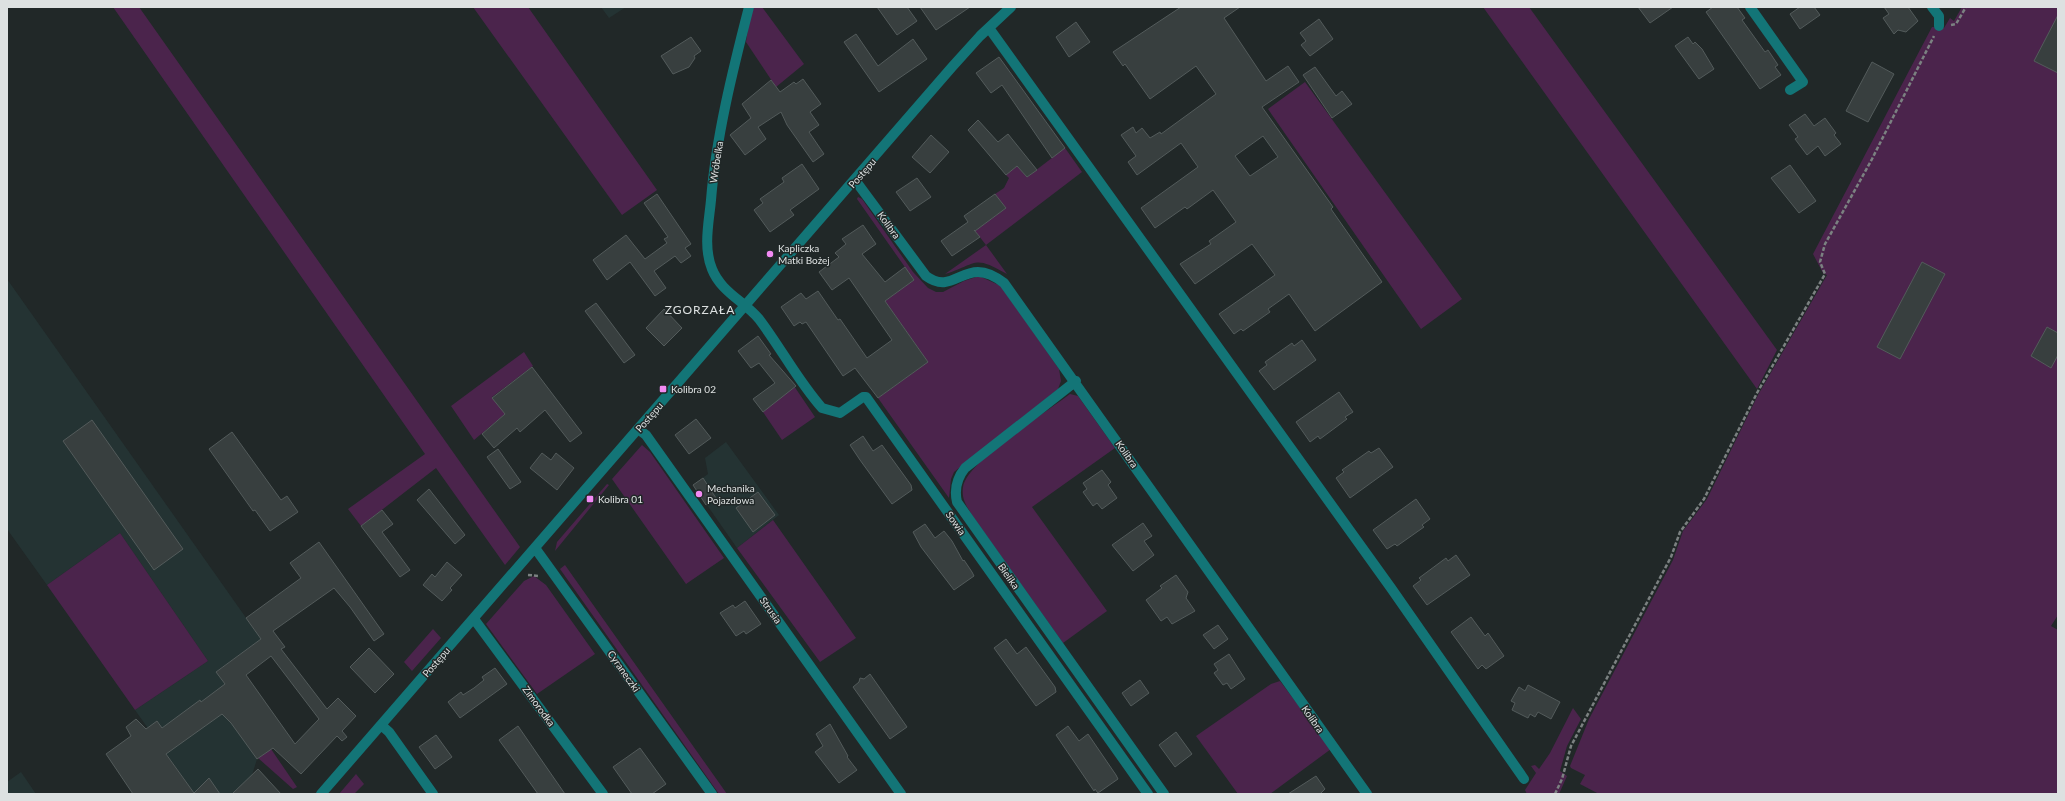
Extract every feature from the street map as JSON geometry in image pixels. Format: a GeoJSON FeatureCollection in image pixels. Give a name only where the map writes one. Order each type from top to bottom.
{"type":"FeatureCollection","features":[{"type":"Feature","properties":{"kind":"street","name":"Wróbelka"},"geometry":{"type":"LineString","coordinates":[[745,306],[729,293],[716,277],[709,259],[707,238],[716,152],[749,7]]}},
{"type":"Feature","properties":{"kind":"street","name":"Postępu"},"geometry":{"type":"LineString","coordinates":[[321,794],[855,180],[989,28],[1011,7]]}},
{"type":"Feature","properties":{"kind":"street"},"geometry":{"type":"LineString","coordinates":[[1750,7],[1803,82],[1790,90]]}},
{"type":"Feature","properties":{"kind":"street"},"geometry":{"type":"LineString","coordinates":[[1932,7],[1939,16],[1939,26]]}},
{"type":"Feature","properties":{"kind":"street"},"geometry":{"type":"LineString","coordinates":[[989,28],[1388,584],[1524,779]]}},
{"type":"Feature","properties":{"kind":"street","name":"Kolibra"},"geometry":{"type":"LineString","coordinates":[[855,180],[930,279],[935,282],[945,283],[967,273],[984,271],[995,275],[1004,282],[1366,794]]}},
{"type":"Feature","properties":{"kind":"street","name":"Sowia"},"geometry":{"type":"LineString","coordinates":[[745,306],[759,320],[822,408],[840,413],[862,397],[866,397],[1148,794]]}},
{"type":"Feature","properties":{"kind":"street","name":"Bielika"},"geometry":{"type":"LineString","coordinates":[[1076,382],[965,468],[958,480],[955,495],[957,502],[1164,794]]}},
{"type":"Feature","properties":{"kind":"street","name":"Strusia"},"geometry":{"type":"LineString","coordinates":[[638,429],[646,435],[901,794]]}},
{"type":"Feature","properties":{"kind":"street","name":"Cyraneczki"},"geometry":{"type":"LineString","coordinates":[[535,548],[712,794]]}},
{"type":"Feature","properties":{"kind":"street","name":"Zimorodka"},"geometry":{"type":"LineString","coordinates":[[474,619],[603,794]]}},
{"type":"Feature","properties":{"kind":"street"},"geometry":{"type":"LineString","coordinates":[[381,725],[388,732],[433,794]]}},
{"type":"Feature","properties":{"kind":"path"},"geometry":{"type":"LineString","coordinates":[[1555,794],[1562,779],[1571,746],[1671,557],[1680,532],[1704,500],[1757,393],[1825,274],[1820,262],[1825,244],[1872,159],[1939,26],[1956,24],[1966,7]]}},
{"type":"Feature","properties":{"kind":"shaded area"},"geometry":{"type":"Polygon","coordinates":[[[113,7],[139,7],[520,547],[505,565],[436,468],[361,526],[348,509],[425,454],[113,7]]]}},
{"type":"Feature","properties":{"kind":"shaded area"},"geometry":{"type":"Polygon","coordinates":[[[473,7],[528,7],[657,190],[622,215],[473,7]]]}},
{"type":"Feature","properties":{"kind":"shaded area"},"geometry":{"type":"Polygon","coordinates":[[[601,7],[626,7],[609,18],[601,7]]]}},
{"type":"Feature","properties":{"kind":"shaded area"},"geometry":{"type":"Polygon","coordinates":[[[754,7],[762,7],[804,64],[776,87],[746,42],[749,21],[754,7]]]}},
{"type":"Feature","properties":{"kind":"shaded area"},"geometry":{"type":"Polygon","coordinates":[[[1483,7],[1529,7],[1777,350],[1757,389],[1483,7]]]}},
{"type":"Feature","properties":{"kind":"shaded area"},"geometry":{"type":"Polygon","coordinates":[[[1962,7],[2058,7],[2058,615],[2051,626],[2058,630],[2058,794],[1599,794],[1580,784],[1585,775],[1571,768],[1570,766],[1589,719],[1673,560],[1683,531],[1707,499],[1758,395],[1827,275],[1823,273],[1813,254],[1932,27],[1944,28],[1950,18],[1954,21],[1962,7]]]}},
{"type":"Feature","properties":{"kind":"shaded area"},"geometry":{"type":"Polygon","coordinates":[[[1305,82],[1462,299],[1421,329],[1268,109],[1305,82]]]}},
{"type":"Feature","properties":{"kind":"shaded area"},"geometry":{"type":"Polygon","coordinates":[[[1065,148],[1082,172],[986,245],[975,231],[1006,208],[995,194],[1004,188],[1009,178],[1006,175],[1017,166],[1027,177],[1065,148]]]}},
{"type":"Feature","properties":{"kind":"shaded area"},"geometry":{"type":"Polygon","coordinates":[[[858,197],[862,199],[913,272],[928,288],[936,292],[943,292],[964,281],[979,276],[1001,286],[1059,369],[1061,381],[1058,389],[954,472],[951,479],[949,498],[878,398],[928,362],[885,301],[914,280],[857,199],[858,197]]]}},
{"type":"Feature","properties":{"kind":"shaded area"},"geometry":{"type":"Polygon","coordinates":[[[986,245],[1007,274],[987,264],[975,263],[945,274],[986,245]]]}},
{"type":"Feature","properties":{"kind":"shaded area"},"geometry":{"type":"Polygon","coordinates":[[[7,279],[261,639],[216,672],[271,749],[257,759],[252,775],[236,794],[195,794],[135,710],[208,661],[120,533],[47,585],[7,529],[7,279]]]}},
{"type":"Feature","properties":{"kind":"shaded area"},"geometry":{"type":"Polygon","coordinates":[[[524,352],[533,366],[492,397],[505,414],[474,440],[451,406],[524,352]]]}},
{"type":"Feature","properties":{"kind":"shaded area"},"geometry":{"type":"Polygon","coordinates":[[[794,386],[815,417],[782,440],[763,412],[794,386]]]}},
{"type":"Feature","properties":{"kind":"shaded area"},"geometry":{"type":"Polygon","coordinates":[[[1070,394],[1078,396],[1115,448],[1032,507],[1107,611],[1063,643],[974,518],[963,496],[963,487],[968,476],[978,464],[1027,424],[1070,394]]]}},
{"type":"Feature","properties":{"kind":"shaded area"},"geometry":{"type":"Polygon","coordinates":[[[726,442],[779,515],[737,548],[693,485],[708,474],[705,458],[726,442]]]}},
{"type":"Feature","properties":{"kind":"shaded area"},"geometry":{"type":"Polygon","coordinates":[[[642,445],[650,452],[724,558],[686,584],[612,479],[642,445]]]}},
{"type":"Feature","properties":{"kind":"shaded area"},"geometry":{"type":"Polygon","coordinates":[[[607,484],[609,485],[555,551],[557,542],[607,484]]]}},
{"type":"Feature","properties":{"kind":"shaded area"},"geometry":{"type":"Polygon","coordinates":[[[773,520],[856,638],[820,662],[737,548],[773,520]]]}},
{"type":"Feature","properties":{"kind":"shaded area"},"geometry":{"type":"Polygon","coordinates":[[[120,533],[208,661],[135,710],[47,585],[120,533]]]}},
{"type":"Feature","properties":{"kind":"shaded area"},"geometry":{"type":"Polygon","coordinates":[[[565,565],[727,794],[719,794],[560,569],[565,565]]]}},
{"type":"Feature","properties":{"kind":"shaded area"},"geometry":{"type":"Polygon","coordinates":[[[534,576],[546,585],[595,654],[537,694],[486,624],[524,581],[534,576]]]}},
{"type":"Feature","properties":{"kind":"shaded area"},"geometry":{"type":"Polygon","coordinates":[[[433,629],[441,638],[412,671],[404,662],[433,629]]]}},
{"type":"Feature","properties":{"kind":"shaded area"},"geometry":{"type":"Polygon","coordinates":[[[1280,681],[1331,749],[1270,794],[1238,794],[1196,736],[1271,684],[1280,681]]]}},
{"type":"Feature","properties":{"kind":"shaded area"},"geometry":{"type":"Polygon","coordinates":[[[1573,708],[1581,719],[1567,746],[1560,771],[1567,776],[1559,794],[1527,794],[1525,790],[1536,773],[1531,766],[1535,765],[1539,769],[1550,753],[1573,708]]]}},
{"type":"Feature","properties":{"kind":"shaded area"},"geometry":{"type":"Polygon","coordinates":[[[271,749],[297,787],[293,789],[258,758],[271,749]]]}},
{"type":"Feature","properties":{"kind":"shaded area"},"geometry":{"type":"Polygon","coordinates":[[[21,772],[36,794],[7,794],[7,782],[21,772]]]}},
{"type":"Feature","properties":{"kind":"shaded area"},"geometry":{"type":"Polygon","coordinates":[[[356,774],[364,784],[354,794],[339,794],[356,774]]]}},
{"type":"Feature","properties":{"kind":"building"},"geometry":{"type":"Polygon","coordinates":[[[877,7],[907,7],[917,21],[897,35],[877,7]]]}},
{"type":"Feature","properties":{"kind":"building"},"geometry":{"type":"Polygon","coordinates":[[[920,7],[970,7],[936,30],[920,7]]]}},
{"type":"Feature","properties":{"kind":"building"},"geometry":{"type":"Polygon","coordinates":[[[1181,7],[1240,7],[1224,18],[1266,81],[1288,66],[1299,82],[1262,107],[1333,207],[1331,209],[1382,282],[1315,331],[1289,294],[1268,309],[1270,312],[1243,331],[1241,329],[1234,334],[1219,314],[1275,275],[1252,244],[1195,284],[1180,264],[1211,244],[1209,241],[1236,222],[1213,190],[1187,209],[1185,207],[1155,228],[1141,208],[1198,167],[1181,143],[1137,175],[1128,162],[1136,156],[1121,135],[1133,127],[1136,133],[1142,128],[1150,138],[1160,132],[1161,134],[1216,94],[1196,66],[1150,99],[1125,64],[1123,66],[1113,52],[1181,7]],[[1263,136],[1235,156],[1250,176],[1278,157],[1263,136]]]}},
{"type":"Feature","properties":{"kind":"building"},"geometry":{"type":"Polygon","coordinates":[[[1638,7],[1673,7],[1650,23],[1638,7]]]}},
{"type":"Feature","properties":{"kind":"building"},"geometry":{"type":"Polygon","coordinates":[[[1713,7],[1737,7],[1745,18],[1742,20],[1765,52],[1768,50],[1778,65],[1775,67],[1781,75],[1760,89],[1706,12],[1713,7]]]}},
{"type":"Feature","properties":{"kind":"building"},"geometry":{"type":"Polygon","coordinates":[[[1800,7],[1814,7],[1820,15],[1800,29],[1790,14],[1800,7]]]}},
{"type":"Feature","properties":{"kind":"building"},"geometry":{"type":"Polygon","coordinates":[[[1884,7],[1908,7],[1918,21],[1906,32],[1898,30],[1894,34],[1883,18],[1889,14],[1884,7]]]}},
{"type":"Feature","properties":{"kind":"building"},"geometry":{"type":"Polygon","coordinates":[[[2058,15],[2058,73],[2034,61],[2058,15]]]}},
{"type":"Feature","properties":{"kind":"building"},"geometry":{"type":"Polygon","coordinates":[[[1319,19],[1333,39],[1310,56],[1301,45],[1306,41],[1300,33],[1319,19]]]}},
{"type":"Feature","properties":{"kind":"building"},"geometry":{"type":"Polygon","coordinates":[[[1076,22],[1090,42],[1069,57],[1056,37],[1076,22]]]}},
{"type":"Feature","properties":{"kind":"building"},"geometry":{"type":"Polygon","coordinates":[[[856,34],[878,66],[913,39],[927,59],[879,92],[844,42],[856,34]]]}},
{"type":"Feature","properties":{"kind":"building"},"geometry":{"type":"Polygon","coordinates":[[[691,37],[701,51],[694,56],[695,58],[689,67],[673,74],[661,56],[691,37]]]}},
{"type":"Feature","properties":{"kind":"building"},"geometry":{"type":"Polygon","coordinates":[[[1688,37],[1693,44],[1695,42],[1702,49],[1714,69],[1699,79],[1675,46],[1688,37]]]}},
{"type":"Feature","properties":{"kind":"building"},"geometry":{"type":"Polygon","coordinates":[[[999,57],[1065,148],[1052,158],[1002,85],[991,93],[976,73],[999,57]]]}},
{"type":"Feature","properties":{"kind":"building"},"geometry":{"type":"Polygon","coordinates":[[[1872,62],[1894,74],[1868,122],[1846,111],[1872,62]]]}},
{"type":"Feature","properties":{"kind":"building"},"geometry":{"type":"Polygon","coordinates":[[[1315,67],[1336,96],[1342,91],[1352,104],[1332,118],[1303,75],[1315,67]]]}},
{"type":"Feature","properties":{"kind":"building"},"geometry":{"type":"Polygon","coordinates":[[[803,79],[821,104],[810,112],[819,125],[809,132],[824,154],[813,162],[787,125],[781,112],[758,127],[766,139],[745,155],[730,135],[751,118],[742,104],[771,80],[780,92],[794,82],[796,84],[803,79]]]}},
{"type":"Feature","properties":{"kind":"building"},"geometry":{"type":"Polygon","coordinates":[[[1805,114],[1814,126],[1825,118],[1836,133],[1834,135],[1841,144],[1825,156],[1818,146],[1807,155],[1795,139],[1798,137],[1789,125],[1805,114]]]}},
{"type":"Feature","properties":{"kind":"building"},"geometry":{"type":"Polygon","coordinates":[[[978,120],[998,142],[1008,134],[1037,170],[1027,177],[1017,166],[1006,175],[968,130],[978,120]]]}},
{"type":"Feature","properties":{"kind":"building"},"geometry":{"type":"Polygon","coordinates":[[[931,135],[949,152],[930,173],[912,157],[931,135]]]}},
{"type":"Feature","properties":{"kind":"building"},"geometry":{"type":"Polygon","coordinates":[[[802,164],[819,189],[790,210],[794,215],[770,232],[754,210],[763,203],[760,199],[784,182],[782,178],[802,164]]]}},
{"type":"Feature","properties":{"kind":"building"},"geometry":{"type":"Polygon","coordinates":[[[1790,165],[1816,201],[1799,213],[1771,178],[1790,165]]]}},
{"type":"Feature","properties":{"kind":"building"},"geometry":{"type":"Polygon","coordinates":[[[917,178],[931,197],[910,211],[896,192],[917,178]]]}},
{"type":"Feature","properties":{"kind":"building"},"geometry":{"type":"Polygon","coordinates":[[[657,194],[691,244],[685,248],[691,256],[681,263],[675,256],[654,271],[666,288],[655,296],[630,262],[607,280],[593,260],[626,235],[645,259],[667,243],[664,239],[668,237],[644,203],[657,194]]]}},
{"type":"Feature","properties":{"kind":"building"},"geometry":{"type":"Polygon","coordinates":[[[995,194],[1006,208],[975,231],[974,230],[980,237],[952,256],[941,241],[968,222],[964,216],[995,194]]]}},
{"type":"Feature","properties":{"kind":"building"},"geometry":{"type":"Polygon","coordinates":[[[863,225],[876,244],[862,254],[885,282],[905,267],[914,280],[885,301],[928,362],[878,398],[855,368],[843,376],[806,322],[802,324],[800,322],[794,326],[781,307],[801,293],[806,299],[818,291],[838,320],[840,319],[867,358],[892,340],[849,278],[832,290],[819,272],[839,257],[835,253],[846,244],[842,239],[863,225]]]}},
{"type":"Feature","properties":{"kind":"building"},"geometry":{"type":"Polygon","coordinates":[[[1922,262],[1945,274],[1900,359],[1877,347],[1922,262]]]}},
{"type":"Feature","properties":{"kind":"building"},"geometry":{"type":"Polygon","coordinates":[[[596,303],[635,355],[624,363],[585,311],[596,303]]]}},
{"type":"Feature","properties":{"kind":"building"},"geometry":{"type":"Polygon","coordinates":[[[664,309],[682,328],[664,346],[646,328],[664,309]]]}},
{"type":"Feature","properties":{"kind":"building"},"geometry":{"type":"Polygon","coordinates":[[[2047,327],[2058,333],[2058,355],[2051,368],[2031,356],[2047,327]]]}},
{"type":"Feature","properties":{"kind":"building"},"geometry":{"type":"Polygon","coordinates":[[[758,336],[771,354],[769,355],[796,386],[763,412],[753,399],[775,383],[759,363],[751,368],[738,351],[758,336]]]}},
{"type":"Feature","properties":{"kind":"building"},"geometry":{"type":"Polygon","coordinates":[[[1302,340],[1316,360],[1274,390],[1259,371],[1267,365],[1265,362],[1292,343],[1294,346],[1302,340]]]}},
{"type":"Feature","properties":{"kind":"building"},"geometry":{"type":"Polygon","coordinates":[[[532,367],[582,433],[570,442],[545,410],[520,432],[517,428],[494,448],[482,434],[505,414],[492,398],[532,367]]]}},
{"type":"Feature","properties":{"kind":"building"},"geometry":{"type":"Polygon","coordinates":[[[1339,392],[1353,412],[1345,417],[1347,419],[1320,439],[1318,436],[1310,442],[1296,422],[1339,392]]]}},
{"type":"Feature","properties":{"kind":"building"},"geometry":{"type":"Polygon","coordinates":[[[696,419],[711,438],[689,454],[675,435],[696,419]]]}},
{"type":"Feature","properties":{"kind":"building"},"geometry":{"type":"Polygon","coordinates":[[[92,420],[183,549],[154,570],[63,441],[92,420]]]}},
{"type":"Feature","properties":{"kind":"building"},"geometry":{"type":"Polygon","coordinates":[[[232,432],[281,500],[287,496],[298,512],[270,531],[255,510],[253,511],[209,449],[232,432]]]}},
{"type":"Feature","properties":{"kind":"building"},"geometry":{"type":"Polygon","coordinates":[[[863,436],[873,451],[882,445],[911,485],[912,490],[892,504],[850,445],[863,436]]]}},
{"type":"Feature","properties":{"kind":"building"},"geometry":{"type":"Polygon","coordinates":[[[1379,448],[1393,467],[1350,498],[1336,478],[1344,472],[1342,470],[1369,451],[1371,453],[1379,448]]]}},
{"type":"Feature","properties":{"kind":"building"},"geometry":{"type":"Polygon","coordinates":[[[498,449],[521,482],[510,489],[487,457],[498,449]]]}},
{"type":"Feature","properties":{"kind":"building"},"geometry":{"type":"Polygon","coordinates":[[[542,453],[551,460],[556,453],[574,468],[557,490],[530,468],[542,453]]]}},
{"type":"Feature","properties":{"kind":"building"},"geometry":{"type":"Polygon","coordinates":[[[1102,470],[1111,482],[1108,485],[1117,498],[1102,509],[1097,503],[1093,506],[1083,492],[1087,489],[1083,483],[1102,470]]]}},
{"type":"Feature","properties":{"kind":"building"},"geometry":{"type":"Polygon","coordinates":[[[703,478],[716,498],[706,505],[693,485],[703,478]]]}},
{"type":"Feature","properties":{"kind":"building"},"geometry":{"type":"Polygon","coordinates":[[[429,489],[465,535],[455,544],[417,500],[429,489]]]}},
{"type":"Feature","properties":{"kind":"building"},"geometry":{"type":"Polygon","coordinates":[[[758,492],[775,515],[753,532],[736,508],[758,492]]]}},
{"type":"Feature","properties":{"kind":"building"},"geometry":{"type":"Polygon","coordinates":[[[1416,499],[1430,519],[1422,525],[1424,527],[1397,546],[1395,544],[1387,549],[1373,530],[1416,499]]]}},
{"type":"Feature","properties":{"kind":"building"},"geometry":{"type":"Polygon","coordinates":[[[382,510],[393,524],[382,532],[410,570],[400,577],[361,526],[382,510]]]}},
{"type":"Feature","properties":{"kind":"building"},"geometry":{"type":"Polygon","coordinates":[[[1143,523],[1152,536],[1144,541],[1154,555],[1133,571],[1112,545],[1143,523]]]}},
{"type":"Feature","properties":{"kind":"building"},"geometry":{"type":"Polygon","coordinates":[[[925,524],[935,538],[944,531],[974,576],[954,590],[921,547],[913,532],[925,524]]]}},
{"type":"Feature","properties":{"kind":"building"},"geometry":{"type":"Polygon","coordinates":[[[319,542],[384,634],[374,641],[350,607],[334,588],[273,631],[285,647],[281,649],[327,709],[338,698],[356,716],[342,731],[347,737],[342,741],[337,736],[301,774],[273,748],[257,759],[231,723],[222,714],[166,754],[194,793],[209,778],[220,794],[133,794],[106,754],[131,736],[126,727],[136,719],[146,729],[157,721],[162,728],[225,684],[216,672],[261,639],[246,618],[301,578],[290,563],[319,542]],[[271,656],[246,675],[295,744],[319,719],[271,656]]]}},
{"type":"Feature","properties":{"kind":"building"},"geometry":{"type":"Polygon","coordinates":[[[1456,555],[1470,575],[1427,605],[1413,586],[1421,580],[1419,578],[1446,558],[1448,561],[1456,555]]]}},
{"type":"Feature","properties":{"kind":"building"},"geometry":{"type":"Polygon","coordinates":[[[447,562],[462,575],[450,588],[452,590],[442,601],[423,585],[432,574],[435,577],[447,562]]]}},
{"type":"Feature","properties":{"kind":"building"},"geometry":{"type":"Polygon","coordinates":[[[1176,575],[1188,592],[1186,598],[1195,611],[1172,624],[1167,617],[1161,621],[1146,600],[1162,588],[1160,586],[1176,575]]]}},
{"type":"Feature","properties":{"kind":"building"},"geometry":{"type":"Polygon","coordinates":[[[745,601],[761,624],[746,634],[744,631],[736,636],[720,613],[733,605],[735,608],[745,601]]]}},
{"type":"Feature","properties":{"kind":"building"},"geometry":{"type":"Polygon","coordinates":[[[1471,617],[1485,636],[1488,633],[1504,656],[1486,669],[1482,665],[1478,669],[1451,632],[1471,617]]]}},
{"type":"Feature","properties":{"kind":"building"},"geometry":{"type":"Polygon","coordinates":[[[1218,625],[1228,639],[1214,649],[1203,635],[1218,625]]]}},
{"type":"Feature","properties":{"kind":"building"},"geometry":{"type":"Polygon","coordinates":[[[1006,639],[1017,654],[1026,647],[1055,687],[1056,692],[1036,706],[994,648],[1006,639]]]}},
{"type":"Feature","properties":{"kind":"building"},"geometry":{"type":"Polygon","coordinates":[[[369,648],[394,674],[375,693],[350,667],[369,648]]]}},
{"type":"Feature","properties":{"kind":"building"},"geometry":{"type":"Polygon","coordinates":[[[1229,654],[1245,679],[1231,689],[1227,683],[1223,685],[1214,673],[1218,670],[1214,664],[1229,654]]]}},
{"type":"Feature","properties":{"kind":"building"},"geometry":{"type":"Polygon","coordinates":[[[495,668],[507,684],[460,718],[448,702],[461,692],[463,695],[474,688],[484,680],[482,677],[495,668]]]}},
{"type":"Feature","properties":{"kind":"building"},"geometry":{"type":"Polygon","coordinates":[[[870,674],[907,727],[890,739],[853,687],[859,682],[860,678],[864,679],[870,674]]]}},
{"type":"Feature","properties":{"kind":"building"},"geometry":{"type":"Polygon","coordinates":[[[1140,680],[1149,693],[1131,706],[1122,693],[1140,680]]]}},
{"type":"Feature","properties":{"kind":"building"},"geometry":{"type":"Polygon","coordinates":[[[1528,685],[1560,702],[1551,719],[1538,712],[1535,717],[1530,714],[1528,718],[1512,710],[1515,703],[1511,701],[1519,687],[1525,691],[1528,685]]]}},
{"type":"Feature","properties":{"kind":"building"},"geometry":{"type":"Polygon","coordinates":[[[830,724],[848,756],[847,757],[857,770],[839,783],[815,752],[823,746],[816,734],[830,724]]]}},
{"type":"Feature","properties":{"kind":"building"},"geometry":{"type":"Polygon","coordinates":[[[518,726],[565,794],[538,794],[499,740],[518,726]]]}},
{"type":"Feature","properties":{"kind":"building"},"geometry":{"type":"Polygon","coordinates":[[[1068,726],[1079,741],[1088,734],[1118,779],[1098,793],[1095,789],[1094,791],[1056,735],[1068,726]]]}},
{"type":"Feature","properties":{"kind":"building"},"geometry":{"type":"Polygon","coordinates":[[[1176,732],[1192,754],[1175,767],[1159,745],[1176,732]]]}},
{"type":"Feature","properties":{"kind":"building"},"geometry":{"type":"Polygon","coordinates":[[[436,735],[452,757],[435,769],[419,747],[436,735]]]}},
{"type":"Feature","properties":{"kind":"building"},"geometry":{"type":"Polygon","coordinates":[[[640,748],[666,784],[652,794],[632,794],[613,767],[640,748]]]}},
{"type":"Feature","properties":{"kind":"building"},"geometry":{"type":"Polygon","coordinates":[[[258,769],[281,794],[232,794],[258,769]]]}},
{"type":"Feature","properties":{"kind":"building"},"geometry":{"type":"Polygon","coordinates":[[[1316,776],[1325,789],[1320,794],[1288,794],[1316,776]]]}},
{"type":"Feature","properties":{"kind":"place","name":"Kapliczka Matki Bożej"},"geometry":{"type":"Point","coordinates":[770,254]}},
{"type":"Feature","properties":{"kind":"place","name":"Kolibra 02"},"geometry":{"type":"Point","coordinates":[663,389]}},
{"type":"Feature","properties":{"kind":"place","name":"Mechanika Pojazdowa"},"geometry":{"type":"Point","coordinates":[699,494]}},
{"type":"Feature","properties":{"kind":"place","name":"Kolibra 01"},"geometry":{"type":"Point","coordinates":[590,499]}},
{"type":"Feature","properties":{"kind":"district","name":"ZGORZAŁA"},"geometry":{"type":"Point","coordinates":[700,310]}}]}
